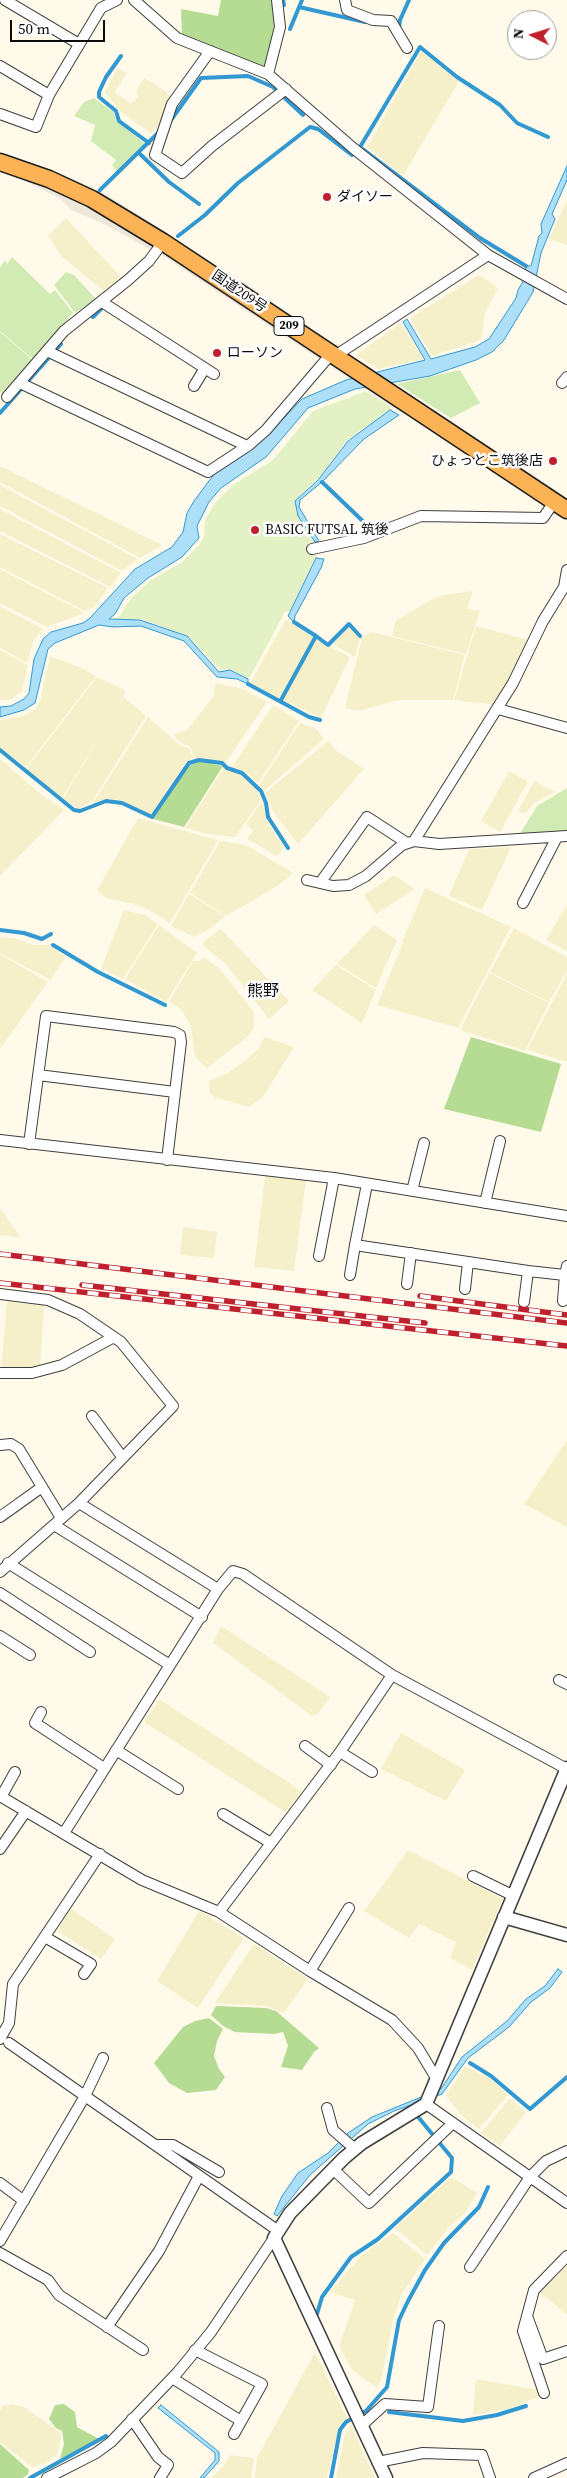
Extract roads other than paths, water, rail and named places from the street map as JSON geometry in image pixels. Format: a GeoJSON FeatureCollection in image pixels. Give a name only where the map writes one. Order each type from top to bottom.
{"type":"FeatureCollection","features":[{"type":"Feature","properties":{"kind":"highway","name":"国道209号"},"geometry":{"type":"LineString","coordinates":[[0,162],[49,179],[92,199],[163,242],[561,506]]}},
{"type":"Feature","properties":{"kind":"street"},"geometry":{"type":"LineString","coordinates":[[5,0],[22,4],[80,44]]}},
{"type":"Feature","properties":{"kind":"street"},"geometry":{"type":"LineString","coordinates":[[0,114],[36,127],[49,95],[101,8],[117,0]]}},
{"type":"Feature","properties":{"kind":"street"},"geometry":{"type":"LineString","coordinates":[[134,0],[177,38],[268,74],[353,148],[488,255],[567,299]]}},
{"type":"Feature","properties":{"kind":"street"},"geometry":{"type":"LineString","coordinates":[[268,74],[280,28],[277,0]]}},
{"type":"Feature","properties":{"kind":"street"},"geometry":{"type":"LineString","coordinates":[[345,0],[347,10],[373,20],[391,21],[407,48]]}},
{"type":"Feature","properties":{"kind":"street"},"geometry":{"type":"LineString","coordinates":[[210,51],[172,104],[155,154],[182,173],[212,146],[286,89]]}},
{"type":"Feature","properties":{"kind":"street"},"geometry":{"type":"LineString","coordinates":[[0,66],[49,95]]}},
{"type":"Feature","properties":{"kind":"street"},"geometry":{"type":"LineString","coordinates":[[7,397],[64,331],[102,302],[149,261],[163,242]]}},
{"type":"Feature","properties":{"kind":"street"},"geometry":{"type":"LineString","coordinates":[[20,383],[208,472],[247,446],[266,430],[333,355],[488,255]]}},
{"type":"Feature","properties":{"kind":"street"},"geometry":{"type":"LineString","coordinates":[[102,302],[209,371],[194,386]]}},
{"type":"Feature","properties":{"kind":"street"},"geometry":{"type":"LineString","coordinates":[[47,351],[247,446]]}},
{"type":"Feature","properties":{"kind":"street"},"geometry":{"type":"LineString","coordinates":[[312,549],[364,538],[421,516],[543,518],[561,506]]}},
{"type":"Feature","properties":{"kind":"street"},"geometry":{"type":"LineString","coordinates":[[410,842],[498,709],[535,641],[543,621],[564,587],[567,570]]}},
{"type":"Feature","properties":{"kind":"street"},"geometry":{"type":"LineString","coordinates":[[498,709],[567,728]]}},
{"type":"Feature","properties":{"kind":"street"},"geometry":{"type":"LineString","coordinates":[[320,883],[367,817],[410,842]]}},
{"type":"Feature","properties":{"kind":"street"},"geometry":{"type":"LineString","coordinates":[[307,880],[333,886],[349,885],[366,876],[402,845],[410,842],[438,844],[562,836]]}},
{"type":"Feature","properties":{"kind":"street"},"geometry":{"type":"LineString","coordinates":[[523,903],[562,836]]}},
{"type":"Feature","properties":{"kind":"street"},"geometry":{"type":"LineString","coordinates":[[29,1144],[46,1016],[174,1032],[180,1035],[181,1042],[167,1160]]}},
{"type":"Feature","properties":{"kind":"street"},"geometry":{"type":"LineString","coordinates":[[38,1075],[175,1092]]}},
{"type":"Feature","properties":{"kind":"street"},"geometry":{"type":"LineString","coordinates":[[0,1140],[334,1178],[567,1216]]}},
{"type":"Feature","properties":{"kind":"street"},"geometry":{"type":"LineString","coordinates":[[484,1203],[500,1142]]}},
{"type":"Feature","properties":{"kind":"street"},"geometry":{"type":"LineString","coordinates":[[412,1191],[424,1143]]}},
{"type":"Feature","properties":{"kind":"street"},"geometry":{"type":"LineString","coordinates":[[319,1256],[334,1178]]}},
{"type":"Feature","properties":{"kind":"street"},"geometry":{"type":"LineString","coordinates":[[350,1275],[366,1184]]}},
{"type":"Feature","properties":{"kind":"street"},"geometry":{"type":"LineString","coordinates":[[355,1245],[528,1271],[566,1270],[563,1301]]}},
{"type":"Feature","properties":{"kind":"street"},"geometry":{"type":"LineString","coordinates":[[407,1284],[411,1254]]}},
{"type":"Feature","properties":{"kind":"street"},"geometry":{"type":"LineString","coordinates":[[464,1289],[468,1262]]}},
{"type":"Feature","properties":{"kind":"street"},"geometry":{"type":"LineString","coordinates":[[524,1302],[528,1271]]}},
{"type":"Feature","properties":{"kind":"street"},"geometry":{"type":"LineString","coordinates":[[0,1294],[48,1300],[80,1314],[121,1342],[172,1406],[80,1503],[3,1567],[170,1665]]}},
{"type":"Feature","properties":{"kind":"street"},"geometry":{"type":"LineString","coordinates":[[0,1373],[32,1373],[62,1365],[114,1337]]}},
{"type":"Feature","properties":{"kind":"street"},"geometry":{"type":"LineString","coordinates":[[92,1416],[122,1458]]}},
{"type":"Feature","properties":{"kind":"street"},"geometry":{"type":"LineString","coordinates":[[0,1445],[12,1444],[19,1449],[42,1487],[58,1521],[202,1616]]}},
{"type":"Feature","properties":{"kind":"street"},"geometry":{"type":"LineString","coordinates":[[0,1517],[42,1487]]}},
{"type":"Feature","properties":{"kind":"street"},"geometry":{"type":"LineString","coordinates":[[80,1503],[218,1589]]}},
{"type":"Feature","properties":{"kind":"street"},"geometry":{"type":"LineString","coordinates":[[52,2477],[96,2453],[111,2442],[172,2378],[210,2332],[290,2213],[333,2169],[355,2149],[426,2104],[567,1769],[392,1675],[244,1574],[233,1571],[218,1589],[64,1832]]}},
{"type":"Feature","properties":{"kind":"street"},"geometry":{"type":"LineString","coordinates":[[0,1593],[90,1652]]}},
{"type":"Feature","properties":{"kind":"street"},"geometry":{"type":"LineString","coordinates":[[0,1636],[30,1656]]}},
{"type":"Feature","properties":{"kind":"street"},"geometry":{"type":"LineString","coordinates":[[219,1912],[331,1765],[392,1675]]}},
{"type":"Feature","properties":{"kind":"street"},"geometry":{"type":"LineString","coordinates":[[41,1712],[35,1724],[104,1768]]}},
{"type":"Feature","properties":{"kind":"street"},"geometry":{"type":"LineString","coordinates":[[305,1746],[331,1765]]}},
{"type":"Feature","properties":{"kind":"street"},"geometry":{"type":"LineString","coordinates":[[116,1750],[178,1789]]}},
{"type":"Feature","properties":{"kind":"street"},"geometry":{"type":"LineString","coordinates":[[340,1752],[372,1772]]}},
{"type":"Feature","properties":{"kind":"street"},"geometry":{"type":"LineString","coordinates":[[15,1772],[1,1797],[64,1832],[142,1880],[219,1912],[310,1971],[392,2020],[418,2048],[436,2078]]}},
{"type":"Feature","properties":{"kind":"street"},"geometry":{"type":"LineString","coordinates":[[0,1849],[26,1811]]}},
{"type":"Feature","properties":{"kind":"street"},"geometry":{"type":"LineString","coordinates":[[223,1814],[271,1843]]}},
{"type":"Feature","properties":{"kind":"street"},"geometry":{"type":"LineString","coordinates":[[100,1854],[13,1984],[9,2023],[4,2041],[200,2176],[276,2234],[386,2478]]}},
{"type":"Feature","properties":{"kind":"street"},"geometry":{"type":"LineString","coordinates":[[473,1876],[514,1896]]}},
{"type":"Feature","properties":{"kind":"street"},"geometry":{"type":"LineString","coordinates":[[310,1971],[349,1908]]}},
{"type":"Feature","properties":{"kind":"street"},"geometry":{"type":"LineString","coordinates":[[504,1917],[567,1935]]}},
{"type":"Feature","properties":{"kind":"street"},"geometry":{"type":"LineString","coordinates":[[45,1937],[91,1964],[84,1974]]}},
{"type":"Feature","properties":{"kind":"street"},"geometry":{"type":"LineString","coordinates":[[15,2024],[19,1976]]}},
{"type":"Feature","properties":{"kind":"street"},"geometry":{"type":"LineString","coordinates":[[0,2241],[86,2096],[104,2058]]}},
{"type":"Feature","properties":{"kind":"street"},"geometry":{"type":"LineString","coordinates":[[426,2104],[567,2203]]}},
{"type":"Feature","properties":{"kind":"street"},"geometry":{"type":"LineString","coordinates":[[327,2108],[333,2130],[355,2149]]}},
{"type":"Feature","properties":{"kind":"street"},"geometry":{"type":"LineString","coordinates":[[333,2169],[369,2203],[453,2123]]}},
{"type":"Feature","properties":{"kind":"street"},"geometry":{"type":"LineString","coordinates":[[155,2145],[173,2145],[219,2172]]}},
{"type":"Feature","properties":{"kind":"street"},"geometry":{"type":"LineString","coordinates":[[470,2267],[530,2177],[546,2161],[567,2151]]}},
{"type":"Feature","properties":{"kind":"street"},"geometry":{"type":"LineString","coordinates":[[107,2327],[159,2251],[200,2176]]}},
{"type":"Feature","properties":{"kind":"street"},"geometry":{"type":"LineString","coordinates":[[0,2183],[24,2200]]}},
{"type":"Feature","properties":{"kind":"street"},"geometry":{"type":"LineString","coordinates":[[0,2253],[48,2280],[59,2295],[143,2350]]}},
{"type":"Feature","properties":{"kind":"street"},"geometry":{"type":"LineString","coordinates":[[544,2393],[523,2331],[534,2290],[567,2256]]}},
{"type":"Feature","properties":{"kind":"street"},"geometry":{"type":"LineString","coordinates":[[527,2316],[542,2359],[567,2352]]}},
{"type":"Feature","properties":{"kind":"street"},"geometry":{"type":"LineString","coordinates":[[362,2426],[384,2404],[428,2407],[439,2326]]}},
{"type":"Feature","properties":{"kind":"street"},"geometry":{"type":"LineString","coordinates":[[195,2350],[262,2384],[234,2434]]}},
{"type":"Feature","properties":{"kind":"street"},"geometry":{"type":"LineString","coordinates":[[172,2378],[241,2421]]}},
{"type":"Feature","properties":{"kind":"street"},"geometry":{"type":"LineString","coordinates":[[132,2419],[158,2457],[168,2465],[160,2478]]}},
{"type":"Feature","properties":{"kind":"street"},"geometry":{"type":"LineString","coordinates":[[378,2462],[423,2452],[482,2454],[490,2478]]}},
{"type":"Feature","properties":{"kind":"street"},"geometry":{"type":"LineString","coordinates":[[534,2478],[567,2463]]}},
{"type":"Feature","properties":{"kind":"water"},"geometry":{"type":"Polygon","coordinates":[[[567,166],[567,180],[552,214],[555,219],[541,253],[533,292],[504,340],[492,352],[476,360],[430,376],[355,389],[308,408],[266,457],[221,488],[209,502],[197,526],[199,538],[182,557],[148,578],[124,598],[115,614],[109,619],[140,620],[187,636],[219,672],[230,670],[248,679],[248,684],[237,679],[217,677],[184,641],[141,626],[113,627],[99,625],[55,643],[48,649],[35,703],[24,710],[0,717],[0,707],[11,706],[24,699],[29,693],[34,659],[43,639],[51,632],[83,623],[90,618],[135,569],[172,547],[183,532],[187,513],[194,501],[218,469],[265,438],[302,399],[346,380],[425,360],[403,322],[407,319],[431,359],[475,347],[489,339],[516,298],[524,280],[526,266],[531,266],[539,236],[542,233],[541,224],[567,166]]]}},
{"type":"Feature","properties":{"kind":"water"},"geometry":{"type":"Polygon","coordinates":[[[390,410],[399,415],[364,439],[322,482],[300,500],[299,507],[319,541],[315,542],[298,516],[295,501],[318,480],[348,441],[390,410]]]}},
{"type":"Feature","properties":{"kind":"water"},"geometry":{"type":"Polygon","coordinates":[[[316,558],[324,559],[295,616],[294,622],[288,616],[316,558]]]}},
{"type":"Feature","properties":{"kind":"water"},"geometry":{"type":"Polygon","coordinates":[[[558,1969],[562,1972],[550,1988],[531,2002],[509,2027],[468,2058],[442,2094],[394,2111],[368,2124],[310,2175],[277,2216],[274,2214],[282,2196],[298,2173],[328,2153],[348,2133],[372,2117],[441,2089],[462,2057],[507,2021],[526,1999],[545,1986],[558,1969]]]}},
{"type":"Feature","properties":{"kind":"water"},"geometry":{"type":"Polygon","coordinates":[[[161,2405],[219,2452],[219,2461],[204,2478],[200,2478],[215,2460],[215,2453],[158,2408],[161,2405]]]}},
{"type":"Feature","properties":{"kind":"waterway"},"geometry":{"type":"LineString","coordinates":[[283,0],[284,5]]}},
{"type":"Feature","properties":{"kind":"waterway"},"geometry":{"type":"LineString","coordinates":[[290,29],[302,0]]}},
{"type":"Feature","properties":{"kind":"waterway"},"geometry":{"type":"LineString","coordinates":[[399,28],[400,20],[409,0]]}},
{"type":"Feature","properties":{"kind":"waterway"},"geometry":{"type":"LineString","coordinates":[[299,7],[365,22]]}},
{"type":"Feature","properties":{"kind":"waterway"},"geometry":{"type":"LineString","coordinates":[[526,266],[480,238],[360,147],[420,47],[457,77],[500,105],[517,123],[548,137]]}},
{"type":"Feature","properties":{"kind":"waterway"},"geometry":{"type":"LineString","coordinates":[[121,56],[106,77],[99,92],[99,97],[116,111],[119,121],[149,143]]}},
{"type":"Feature","properties":{"kind":"waterway"},"geometry":{"type":"LineString","coordinates":[[171,120],[201,78],[248,76],[273,87],[303,115]]}},
{"type":"Feature","properties":{"kind":"waterway"},"geometry":{"type":"LineString","coordinates":[[178,236],[205,215],[238,183],[310,127],[318,129],[352,155]]}},
{"type":"Feature","properties":{"kind":"waterway"},"geometry":{"type":"LineString","coordinates":[[100,190],[159,132]]}},
{"type":"Feature","properties":{"kind":"waterway"},"geometry":{"type":"LineString","coordinates":[[139,153],[169,182],[199,204]]}},
{"type":"Feature","properties":{"kind":"waterway"},"geometry":{"type":"LineString","coordinates":[[93,317],[106,304]]}},
{"type":"Feature","properties":{"kind":"waterway"},"geometry":{"type":"LineString","coordinates":[[0,413],[61,344]]}},
{"type":"Feature","properties":{"kind":"waterway"},"geometry":{"type":"LineString","coordinates":[[322,482],[369,527]]}},
{"type":"Feature","properties":{"kind":"waterway"},"geometry":{"type":"LineString","coordinates":[[294,622],[316,636]]}},
{"type":"Feature","properties":{"kind":"waterway"},"geometry":{"type":"LineString","coordinates":[[281,700],[316,636],[328,645],[349,624],[360,636]]}},
{"type":"Feature","properties":{"kind":"waterway"},"geometry":{"type":"LineString","coordinates":[[248,684],[309,717],[320,720]]}},
{"type":"Feature","properties":{"kind":"waterway"},"geometry":{"type":"LineString","coordinates":[[0,750],[74,810],[80,811],[106,801],[122,803],[152,817],[189,763],[199,760],[222,763],[227,768],[242,773],[261,791],[266,803],[268,817],[288,848]]}},
{"type":"Feature","properties":{"kind":"waterway"},"geometry":{"type":"LineString","coordinates":[[0,930],[24,933],[42,939],[51,934]]}},
{"type":"Feature","properties":{"kind":"waterway"},"geometry":{"type":"LineString","coordinates":[[53,945],[98,972],[165,1005]]}},
{"type":"Feature","properties":{"kind":"waterway"},"geometry":{"type":"LineString","coordinates":[[470,2063],[491,2076],[530,2109],[567,2077]]}},
{"type":"Feature","properties":{"kind":"waterway"},"geometry":{"type":"LineString","coordinates":[[317,2314],[322,2297],[351,2257],[378,2239],[451,2172],[452,2158],[419,2118]]}},
{"type":"Feature","properties":{"kind":"waterway"},"geometry":{"type":"LineString","coordinates":[[331,2478],[340,2430],[346,2422],[366,2411],[387,2387],[399,2320],[408,2301],[425,2270],[444,2243],[479,2207],[488,2187]]}},
{"type":"Feature","properties":{"kind":"waterway"},"geometry":{"type":"LineString","coordinates":[[389,2412],[463,2421],[497,2415],[526,2406]]}},
{"type":"Feature","properties":{"kind":"waterway"},"geometry":{"type":"LineString","coordinates":[[30,2478],[106,2436]]}},
{"type":"Feature","properties":{"kind":"railway"},"geometry":{"type":"LineString","coordinates":[[0,1254],[567,1323]]}},
{"type":"Feature","properties":{"kind":"railway"},"geometry":{"type":"LineString","coordinates":[[0,1283],[567,1346]]}},
{"type":"Feature","properties":{"kind":"railway"},"geometry":{"type":"LineString","coordinates":[[82,1285],[425,1323]]}},
{"type":"Feature","properties":{"kind":"railway"},"geometry":{"type":"LineString","coordinates":[[420,1296],[567,1315]]}},
{"type":"Feature","properties":{"kind":"place","name":"ダイソー"},"geometry":{"type":"Point","coordinates":[327,197]}},
{"type":"Feature","properties":{"kind":"place","name":"ローソン"},"geometry":{"type":"Point","coordinates":[217,353]}},
{"type":"Feature","properties":{"kind":"place","name":"ひょっとこ筑後店"},"geometry":{"type":"Point","coordinates":[553,461]}},
{"type":"Feature","properties":{"kind":"place","name":"BASIC FUTSAL 筑後"},"geometry":{"type":"Point","coordinates":[255,530]}},
{"type":"Feature","properties":{"kind":"district","name":"熊野"},"geometry":{"type":"Point","coordinates":[263,992]}}]}
